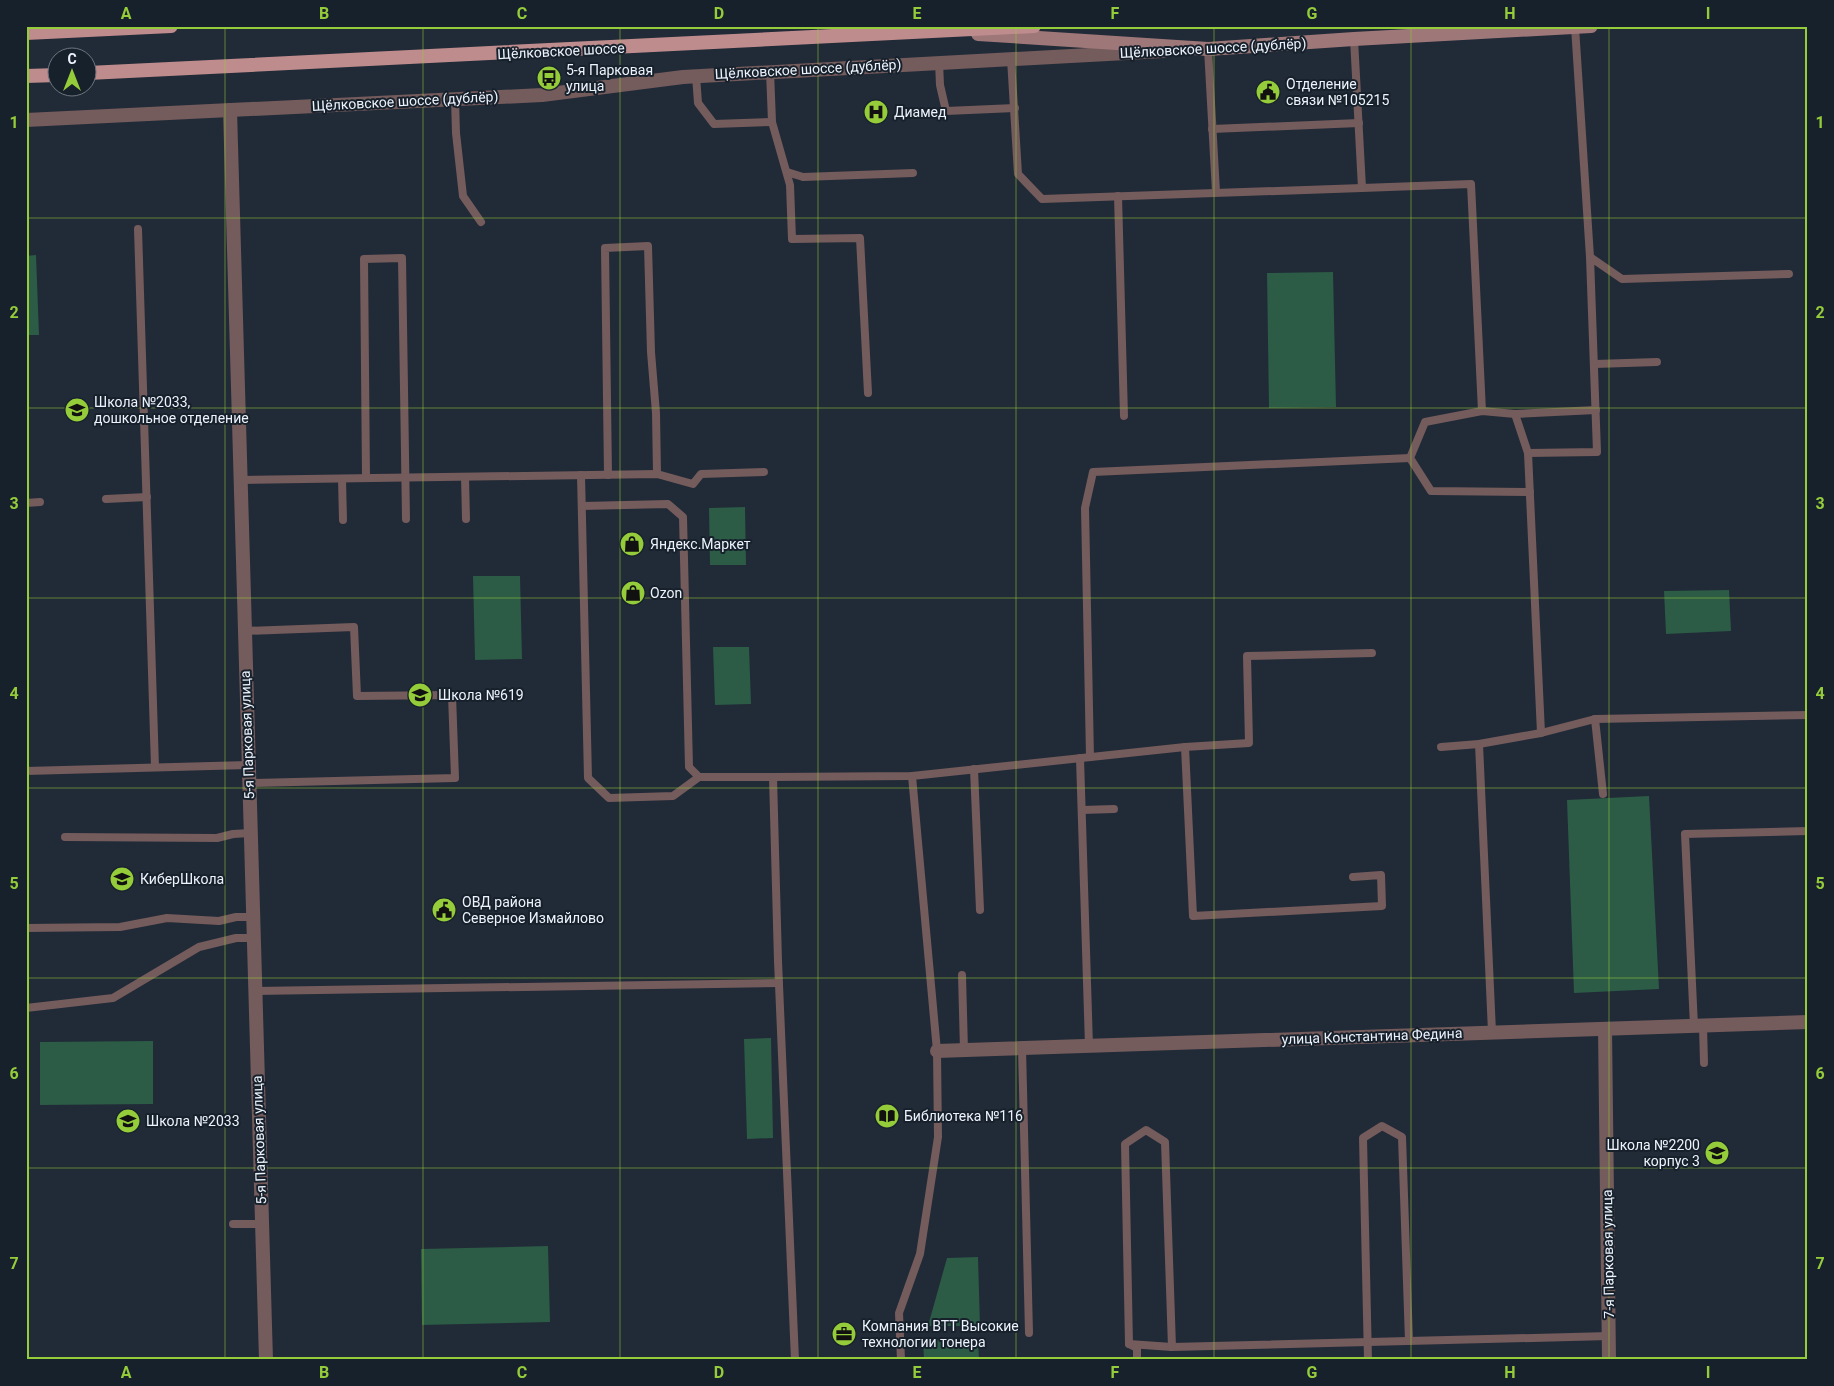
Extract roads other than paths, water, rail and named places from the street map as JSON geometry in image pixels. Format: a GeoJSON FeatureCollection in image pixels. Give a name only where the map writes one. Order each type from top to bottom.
{"type":"FeatureCollection","features":[{"type":"Feature","properties":{"kind":"main road"},"geometry":{"type":"LineString","coordinates":[[26,33],[42,29],[171,26]]}},
{"type":"Feature","properties":{"kind":"main road","name":"Щёлковское шоссе"},"geometry":{"type":"LineString","coordinates":[[98,73],[1034,26]]}},
{"type":"Feature","properties":{"kind":"main road","name":"Щёлковское шоссе (дублёр)"},"geometry":{"type":"LineString","coordinates":[[1208,49],[1591,26]]}},
{"type":"Feature","properties":{"kind":"main road"},"geometry":{"type":"LineString","coordinates":[[943,31],[1208,49]]}},
{"type":"Feature","properties":{"kind":"main road"},"geometry":{"type":"LineString","coordinates":[[26,76],[48,75]]}},
{"type":"Feature","properties":{"kind":"street","name":"Щёлковское шоссе (дублёр)"},"geometry":{"type":"LineString","coordinates":[[26,120],[542,95],[696,76],[1208,49]]}},
{"type":"Feature","properties":{"kind":"street","name":"5-я Парковая улица"},"geometry":{"type":"LineString","coordinates":[[230,110],[266,1360]]}},
{"type":"Feature","properties":{"kind":"street","name":"улица Константина Федина"},"geometry":{"type":"LineString","coordinates":[[937,1051],[1808,1022]]}},
{"type":"Feature","properties":{"kind":"street","name":"7-я Парковая улица"},"geometry":{"type":"LineString","coordinates":[[1605,1029],[1609,1360]]}},
{"type":"Feature","properties":{"kind":"lane"},"geometry":{"type":"LineString","coordinates":[[1528,453],[1597,452],[1590,258],[1575,27]]}},
{"type":"Feature","properties":{"kind":"lane"},"geometry":{"type":"LineString","coordinates":[[1354,39],[1362,188]]}},
{"type":"Feature","properties":{"kind":"lane"},"geometry":{"type":"LineString","coordinates":[[1208,49],[1216,192]]}},
{"type":"Feature","properties":{"kind":"lane"},"geometry":{"type":"LineString","coordinates":[[1011,58],[1018,174],[1042,199],[1471,184],[1482,411]]}},
{"type":"Feature","properties":{"kind":"lane"},"geometry":{"type":"LineString","coordinates":[[939,62],[940,85],[946,111],[1015,108]]}},
{"type":"Feature","properties":{"kind":"lane"},"geometry":{"type":"LineString","coordinates":[[770,71],[772,122],[790,185],[792,240],[860,238],[868,393]]}},
{"type":"Feature","properties":{"kind":"lane"},"geometry":{"type":"LineString","coordinates":[[696,76],[698,103],[714,124],[772,122]]}},
{"type":"Feature","properties":{"kind":"lane"},"geometry":{"type":"LineString","coordinates":[[454,99],[463,196],[481,222]]}},
{"type":"Feature","properties":{"kind":"lane"},"geometry":{"type":"LineString","coordinates":[[1212,129],[1359,123]]}},
{"type":"Feature","properties":{"kind":"lane"},"geometry":{"type":"LineString","coordinates":[[787,172],[803,177],[913,173]]}},
{"type":"Feature","properties":{"kind":"lane"},"geometry":{"type":"LineString","coordinates":[[1118,196],[1124,416]]}},
{"type":"Feature","properties":{"kind":"lane"},"geometry":{"type":"LineString","coordinates":[[138,229],[155,767]]}},
{"type":"Feature","properties":{"kind":"lane"},"geometry":{"type":"LineString","coordinates":[[608,475],[604,248],[648,246],[657,474]]}},
{"type":"Feature","properties":{"kind":"lane"},"geometry":{"type":"LineString","coordinates":[[366,478],[364,259],[402,258],[406,519]]}},
{"type":"Feature","properties":{"kind":"lane"},"geometry":{"type":"LineString","coordinates":[[1590,258],[1622,279],[1789,274]]}},
{"type":"Feature","properties":{"kind":"lane"},"geometry":{"type":"LineString","coordinates":[[1595,364],[1657,362]]}},
{"type":"Feature","properties":{"kind":"lane"},"geometry":{"type":"LineString","coordinates":[[1410,458],[1425,422],[1482,411],[1515,414],[1596,410]]}},
{"type":"Feature","properties":{"kind":"lane"},"geometry":{"type":"LineString","coordinates":[[1515,414],[1528,453],[1541,733]]}},
{"type":"Feature","properties":{"kind":"lane"},"geometry":{"type":"LineString","coordinates":[[1410,458],[1431,491],[1530,492]]}},
{"type":"Feature","properties":{"kind":"lane"},"geometry":{"type":"LineString","coordinates":[[1090,757],[1084,508],[1093,472],[1410,458]]}},
{"type":"Feature","properties":{"kind":"lane"},"geometry":{"type":"LineString","coordinates":[[240,480],[657,474],[693,484],[701,474],[764,472]]}},
{"type":"Feature","properties":{"kind":"lane"},"geometry":{"type":"LineString","coordinates":[[581,475],[588,778],[609,798],[673,796],[699,777],[912,776],[1185,747],[1249,743],[1247,656],[1372,653]]}},
{"type":"Feature","properties":{"kind":"lane"},"geometry":{"type":"LineString","coordinates":[[465,477],[466,519]]}},
{"type":"Feature","properties":{"kind":"lane"},"geometry":{"type":"LineString","coordinates":[[342,479],[342,520]]}},
{"type":"Feature","properties":{"kind":"lane"},"geometry":{"type":"LineString","coordinates":[[106,499],[147,497]]}},
{"type":"Feature","properties":{"kind":"lane"},"geometry":{"type":"LineString","coordinates":[[26,503],[40,502]]}},
{"type":"Feature","properties":{"kind":"lane"},"geometry":{"type":"LineString","coordinates":[[582,506],[668,504],[683,517],[689,767],[699,777]]}},
{"type":"Feature","properties":{"kind":"lane"},"geometry":{"type":"LineString","coordinates":[[244,632],[354,627],[357,696],[452,695],[455,778],[249,783]]}},
{"type":"Feature","properties":{"kind":"lane"},"geometry":{"type":"LineString","coordinates":[[1441,747],[1480,744],[1541,733],[1596,719],[1808,715]]}},
{"type":"Feature","properties":{"kind":"lane"},"geometry":{"type":"LineString","coordinates":[[1596,719],[1603,794]]}},
{"type":"Feature","properties":{"kind":"lane"},"geometry":{"type":"LineString","coordinates":[[1480,744],[1492,1032]]}},
{"type":"Feature","properties":{"kind":"lane"},"geometry":{"type":"LineString","coordinates":[[1185,747],[1193,916],[1382,906],[1381,875],[1353,877]]}},
{"type":"Feature","properties":{"kind":"lane"},"geometry":{"type":"LineString","coordinates":[[1080,758],[1089,1046]]}},
{"type":"Feature","properties":{"kind":"lane"},"geometry":{"type":"LineString","coordinates":[[26,770],[248,765]]}},
{"type":"Feature","properties":{"kind":"lane"},"geometry":{"type":"LineString","coordinates":[[974,769],[980,910]]}},
{"type":"Feature","properties":{"kind":"lane"},"geometry":{"type":"LineString","coordinates":[[901,1360],[899,1313],[920,1254],[938,1137],[937,1051],[912,776]]}},
{"type":"Feature","properties":{"kind":"lane"},"geometry":{"type":"LineString","coordinates":[[773,777],[779,983],[795,1360]]}},
{"type":"Feature","properties":{"kind":"lane"},"geometry":{"type":"LineString","coordinates":[[1082,810],[1114,809]]}},
{"type":"Feature","properties":{"kind":"lane"},"geometry":{"type":"LineString","coordinates":[[1704,1063],[1698,1026],[1685,834],[1808,831]]}},
{"type":"Feature","properties":{"kind":"lane"},"geometry":{"type":"LineString","coordinates":[[65,837],[217,838],[233,834],[250,833]]}},
{"type":"Feature","properties":{"kind":"lane"},"geometry":{"type":"LineString","coordinates":[[26,928],[120,927],[167,918],[219,921],[236,917],[253,917]]}},
{"type":"Feature","properties":{"kind":"lane"},"geometry":{"type":"LineString","coordinates":[[26,1008],[113,998],[199,948],[236,938],[254,938]]}},
{"type":"Feature","properties":{"kind":"lane"},"geometry":{"type":"LineString","coordinates":[[962,975],[964,1050]]}},
{"type":"Feature","properties":{"kind":"lane"},"geometry":{"type":"LineString","coordinates":[[255,991],[779,983]]}},
{"type":"Feature","properties":{"kind":"lane"},"geometry":{"type":"LineString","coordinates":[[1022,1048],[1029,1333]]}},
{"type":"Feature","properties":{"kind":"lane"},"geometry":{"type":"LineString","coordinates":[[1368,1360],[1363,1138],[1382,1126],[1402,1137],[1410,1341]]}},
{"type":"Feature","properties":{"kind":"lane"},"geometry":{"type":"LineString","coordinates":[[1129,1344],[1125,1144],[1146,1130],[1166,1142],[1172,1347]]}},
{"type":"Feature","properties":{"kind":"lane"},"geometry":{"type":"LineString","coordinates":[[233,1224],[262,1224]]}},
{"type":"Feature","properties":{"kind":"lane"},"geometry":{"type":"LineString","coordinates":[[1129,1344],[1172,1347],[1608,1336]]}},
{"type":"Feature","properties":{"kind":"lane"},"geometry":{"type":"LineString","coordinates":[[1129,1344],[1137,1348],[1137,1360]]}},
{"type":"Feature","properties":{"kind":"place","name":"5-я Парковая улица"},"geometry":{"type":"Point","coordinates":[549,78]}},
{"type":"Feature","properties":{"kind":"place","name":"Отделение связи №105215"},"geometry":{"type":"Point","coordinates":[1268,92]}},
{"type":"Feature","properties":{"kind":"place","name":"Диамед"},"geometry":{"type":"Point","coordinates":[876,112]}},
{"type":"Feature","properties":{"kind":"place","name":"Школа №2033, дошкольное отделение"},"geometry":{"type":"Point","coordinates":[77,410]}},
{"type":"Feature","properties":{"kind":"place","name":"Яндекс.Маркет"},"geometry":{"type":"Point","coordinates":[632,544]}},
{"type":"Feature","properties":{"kind":"place","name":"Ozon"},"geometry":{"type":"Point","coordinates":[633,593]}},
{"type":"Feature","properties":{"kind":"place","name":"Школа №619"},"geometry":{"type":"Point","coordinates":[420,695]}},
{"type":"Feature","properties":{"kind":"place","name":"КиберШкола"},"geometry":{"type":"Point","coordinates":[122,879]}},
{"type":"Feature","properties":{"kind":"place","name":"ОВД района Северное Измайлово"},"geometry":{"type":"Point","coordinates":[444,910]}},
{"type":"Feature","properties":{"kind":"place","name":"Библиотека №116"},"geometry":{"type":"Point","coordinates":[887,1116]}},
{"type":"Feature","properties":{"kind":"place","name":"Школа №2033"},"geometry":{"type":"Point","coordinates":[128,1121]}},
{"type":"Feature","properties":{"kind":"place","name":"Школа №2200 корпус 3"},"geometry":{"type":"Point","coordinates":[1717,1153]}},
{"type":"Feature","properties":{"kind":"place","name":"Компания ВТТ Высокие технологии тонера"},"geometry":{"type":"Point","coordinates":[844,1334]}}]}
